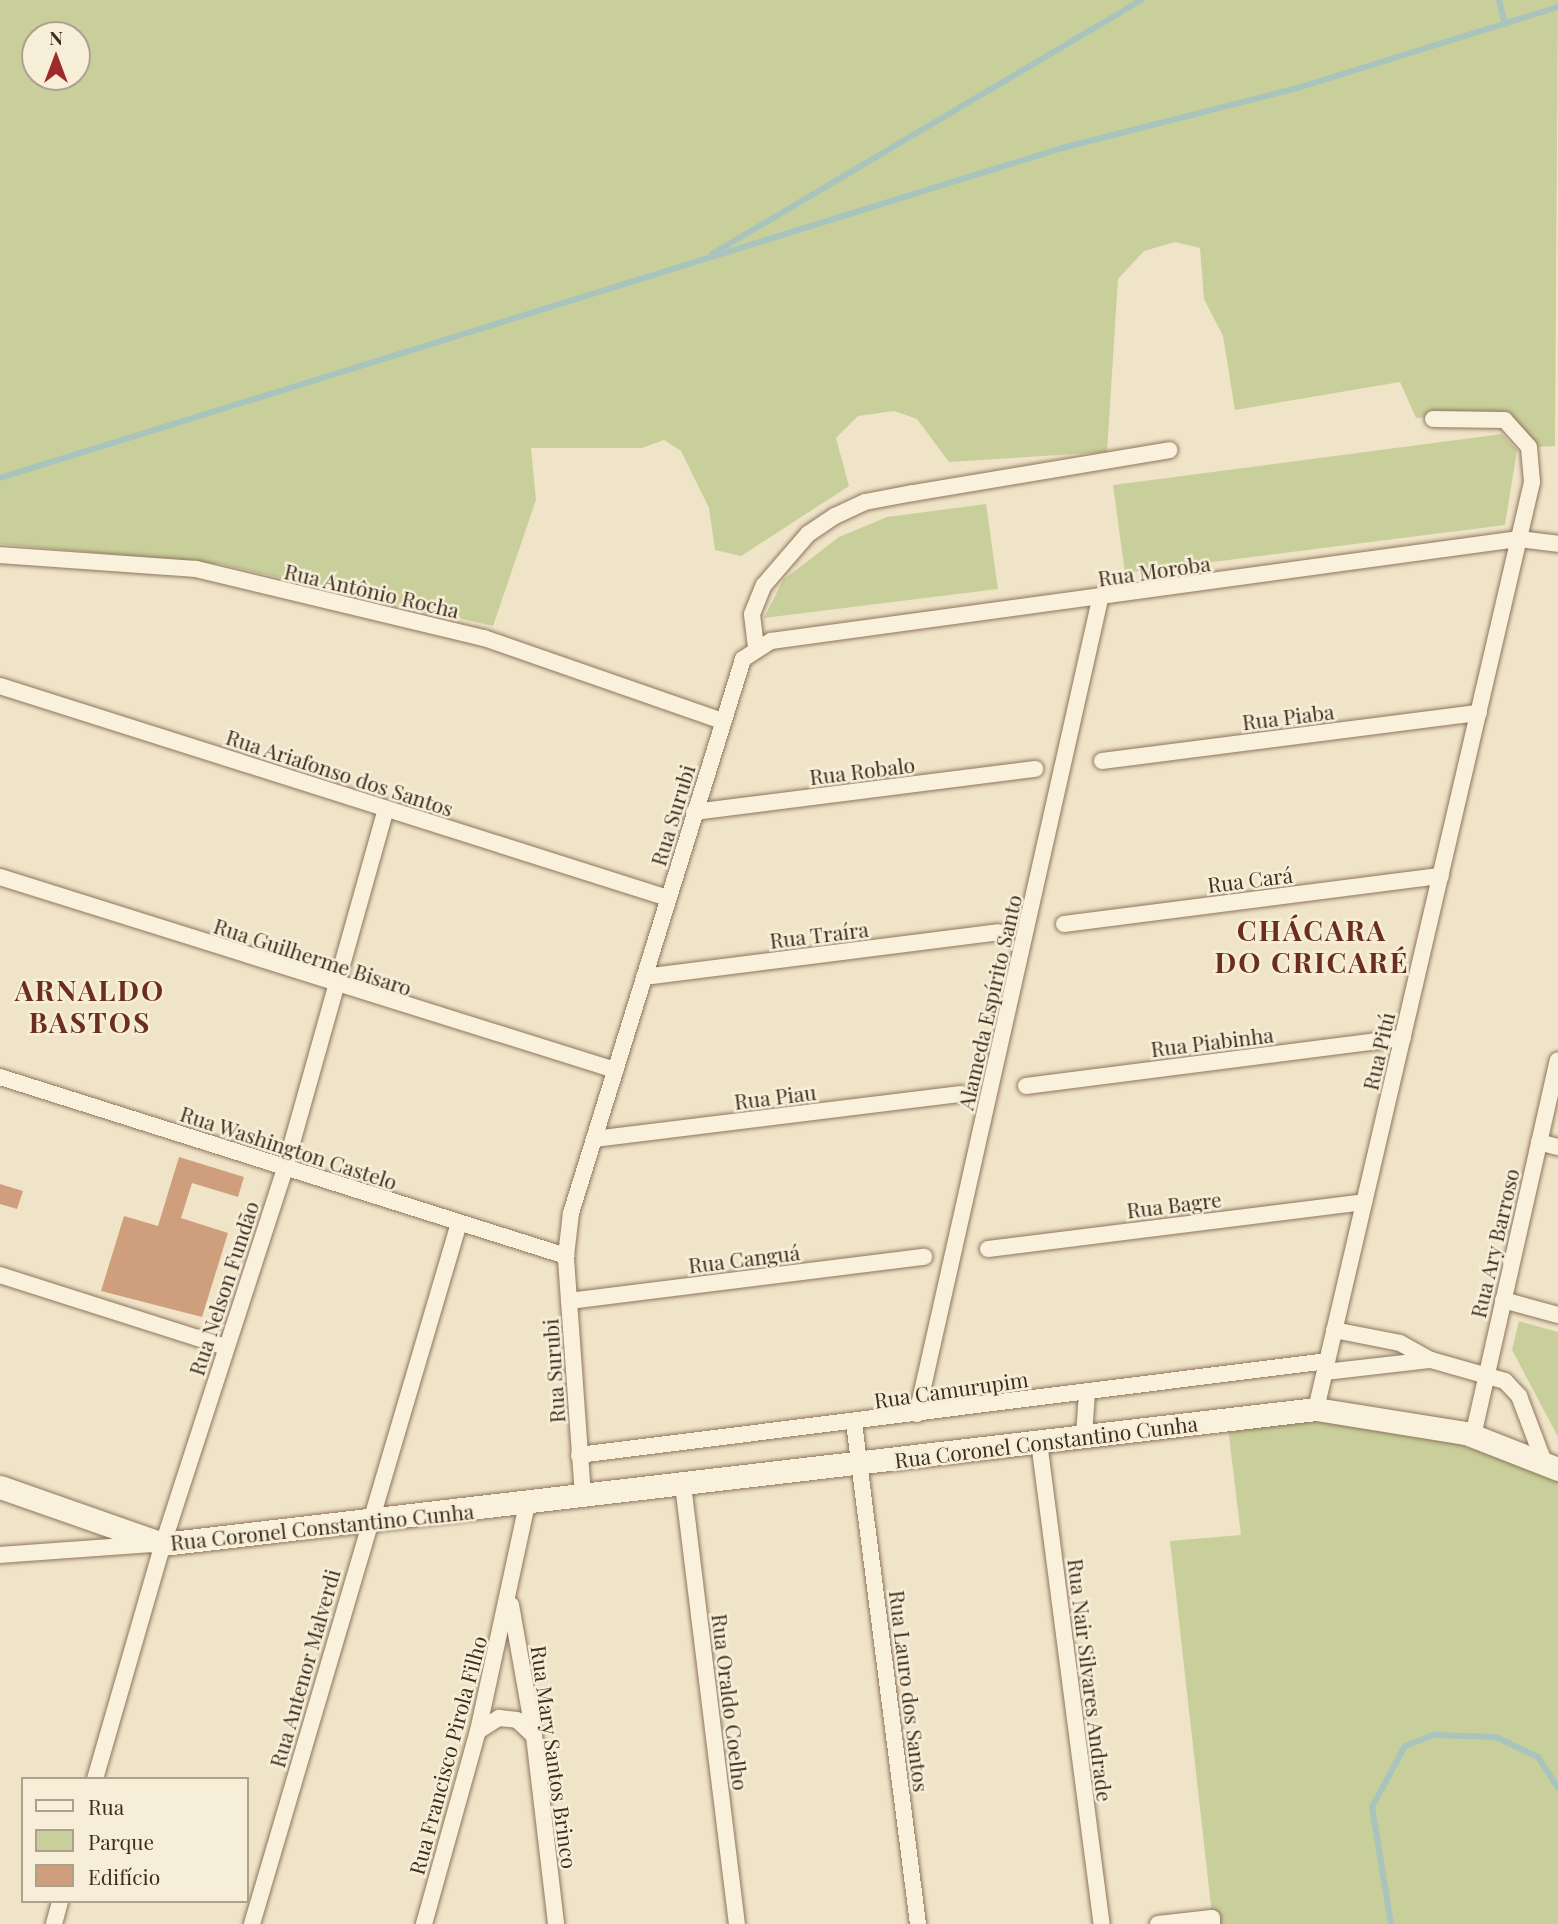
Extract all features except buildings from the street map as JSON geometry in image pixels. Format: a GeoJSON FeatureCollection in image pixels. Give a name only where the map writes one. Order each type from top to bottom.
{"type":"FeatureCollection","features":[{"type":"Feature","properties":{"kind":"street","name":"Rua Pitú"},"geometry":{"type":"LineString","coordinates":[[1316,1409],[1532,482],[1529,447],[1505,419],[1490,415],[1433,419]]}},
{"type":"Feature","properties":{"kind":"street"},"geometry":{"type":"LineString","coordinates":[[756,647],[752,614],[764,584],[808,534],[835,516],[865,502],[1169,450]]}},
{"type":"Feature","properties":{"kind":"street","name":"Rua Moroba"},"geometry":{"type":"LineString","coordinates":[[756,647],[1519,539],[1558,544]]}},
{"type":"Feature","properties":{"kind":"street","name":"Rua Antônio Rocha"},"geometry":{"type":"LineString","coordinates":[[0,555],[196,569],[484,638],[722,721]]}},
{"type":"Feature","properties":{"kind":"street","name":"Alameda Espírito Santo"},"geometry":{"type":"LineString","coordinates":[[917,1414],[1100,599]]}},
{"type":"Feature","properties":{"kind":"street","name":"Rua Surubi"},"geometry":{"type":"LineString","coordinates":[[583,1496],[566,1256],[571,1213],[722,721],[743,659],[756,647]]}},
{"type":"Feature","properties":{"kind":"street","name":"Rua Ariafonso dos Santos"},"geometry":{"type":"LineString","coordinates":[[0,686],[668,898]]}},
{"type":"Feature","properties":{"kind":"street","name":"Rua Piaba"},"geometry":{"type":"LineString","coordinates":[[1102,761],[1479,713]]}},
{"type":"Feature","properties":{"kind":"street","name":"Rua Robalo"},"geometry":{"type":"LineString","coordinates":[[694,812],[1035,769]]}},
{"type":"Feature","properties":{"kind":"street","name":"Rua Nelson Fundão"},"geometry":{"type":"LineString","coordinates":[[96,1777],[163,1544],[285,1168],[386,809]]}},
{"type":"Feature","properties":{"kind":"street","name":"Rua Cará"},"geometry":{"type":"LineString","coordinates":[[1064,924],[1441,876]]}},
{"type":"Feature","properties":{"kind":"street","name":"Rua Guilherme Bisaro"},"geometry":{"type":"LineString","coordinates":[[0,877],[337,986],[615,1070]]}},
{"type":"Feature","properties":{"kind":"street","name":"Rua Traíra"},"geometry":{"type":"LineString","coordinates":[[644,977],[998,932]]}},
{"type":"Feature","properties":{"kind":"street","name":"Rua Piabinha"},"geometry":{"type":"LineString","coordinates":[[1026,1086],[1403,1038]]}},
{"type":"Feature","properties":{"kind":"street","name":"Rua Ary Barroso"},"geometry":{"type":"LineString","coordinates":[[1473,1436],[1558,1060]]}},
{"type":"Feature","properties":{"kind":"street","name":"Rua Washington Castelo"},"geometry":{"type":"LineString","coordinates":[[0,1077],[566,1256]]}},
{"type":"Feature","properties":{"kind":"street","name":"Rua Piau"},"geometry":{"type":"LineString","coordinates":[[594,1139],[961,1094]]}},
{"type":"Feature","properties":{"kind":"street"},"geometry":{"type":"LineString","coordinates":[[1539,1142],[1558,1147]]}},
{"type":"Feature","properties":{"kind":"street","name":"Rua Bagre"},"geometry":{"type":"LineString","coordinates":[[988,1249],[1364,1202]]}},
{"type":"Feature","properties":{"kind":"street","name":"Rua Antenor Malverdi"},"geometry":{"type":"LineString","coordinates":[[252,1924],[368,1521],[459,1223]]}},
{"type":"Feature","properties":{"kind":"street","name":"Rua Canguá"},"geometry":{"type":"LineString","coordinates":[[569,1301],[924,1257]]}},
{"type":"Feature","properties":{"kind":"street"},"geometry":{"type":"LineString","coordinates":[[0,1275],[225,1347]]}},
{"type":"Feature","properties":{"kind":"street"},"geometry":{"type":"LineString","coordinates":[[1503,1300],[1558,1314]]}},
{"type":"Feature","properties":{"kind":"street"},"geometry":{"type":"LineString","coordinates":[[1334,1330],[1400,1343],[1431,1360],[1486,1373],[1505,1381],[1519,1396],[1551,1466]]}},
{"type":"Feature","properties":{"kind":"street","name":"Rua Camurupim"},"geometry":{"type":"LineString","coordinates":[[579,1455],[1087,1392],[1326,1366],[1431,1360]]}},
{"type":"Feature","properties":{"kind":"street"},"geometry":{"type":"LineString","coordinates":[[1084,1437],[1087,1392]]}},
{"type":"Feature","properties":{"kind":"street","name":"Rua Coronel Constantino Cunha"},"geometry":{"type":"LineString","coordinates":[[0,1487],[163,1544],[527,1504],[1316,1409],[1385,1416],[1473,1436],[1551,1466]]}},
{"type":"Feature","properties":{"kind":"street","name":"Rua Lauro dos Santos"},"geometry":{"type":"LineString","coordinates":[[854,1423],[918,1924]]}},
{"type":"Feature","properties":{"kind":"street","name":"Rua Nair Silvares Andrade"},"geometry":{"type":"LineString","coordinates":[[1039,1442],[1102,1924]]}},
{"type":"Feature","properties":{"kind":"street","name":"Rua Oraldo Coelho"},"geometry":{"type":"LineString","coordinates":[[683,1485],[737,1924]]}},
{"type":"Feature","properties":{"kind":"street"},"geometry":{"type":"LineString","coordinates":[[509,1596],[527,1504]]}},
{"type":"Feature","properties":{"kind":"street"},"geometry":{"type":"LineString","coordinates":[[0,1555],[163,1544]]}},
{"type":"Feature","properties":{"kind":"street","name":"Rua Francisco Pirola Filho"},"geometry":{"type":"LineString","coordinates":[[424,1924],[478,1731],[509,1596]]}},
{"type":"Feature","properties":{"kind":"street","name":"Rua Mary Santos Brinco"},"geometry":{"type":"LineString","coordinates":[[509,1596],[534,1736],[556,1924]]}},
{"type":"Feature","properties":{"kind":"street"},"geometry":{"type":"LineString","coordinates":[[478,1731],[499,1718],[517,1720],[534,1736]]}},
{"type":"Feature","properties":{"kind":"street"},"geometry":{"type":"LineString","coordinates":[[54,1924],[59,1903]]}},
{"type":"Feature","properties":{"kind":"street"},"geometry":{"type":"LineString","coordinates":[[1158,1924],[1212,1917],[1212,1924]]}},
{"type":"Feature","properties":{"kind":"green space"},"geometry":{"type":"Polygon","coordinates":[[[0,0],[1558,0],[1555,446],[1532,447],[1510,421],[1457,415],[1416,418],[1400,382],[1235,410],[1223,336],[1204,299],[1200,248],[1175,242],[1144,251],[1118,279],[1107,452],[949,462],[917,419],[894,411],[858,416],[836,438],[849,486],[741,556],[715,550],[709,508],[681,451],[664,440],[642,448],[531,448],[536,500],[493,626],[220,564],[0,544],[0,0]]]}},
{"type":"Feature","properties":{"kind":"green space"},"geometry":{"type":"Polygon","coordinates":[[[1502,434],[1517,450],[1505,525],[1125,573],[1113,485],[1502,434]]]}},
{"type":"Feature","properties":{"kind":"green space"},"geometry":{"type":"Polygon","coordinates":[[[986,504],[998,589],[764,618],[783,580],[839,537],[887,517],[986,504]]]}},
{"type":"Feature","properties":{"kind":"green space"},"geometry":{"type":"Polygon","coordinates":[[[1519,1321],[1558,1332],[1558,1437],[1512,1350],[1519,1321]]]}},
{"type":"Feature","properties":{"kind":"green space"},"geometry":{"type":"Polygon","coordinates":[[[1336,1415],[1440,1437],[1558,1479],[1558,1924],[1213,1924],[1170,1541],[1241,1535],[1227,1420],[1336,1415]]]}},
{"type":"Feature","properties":{"kind":"waterway"},"geometry":{"type":"LineString","coordinates":[[712,254],[1141,0]]}},
{"type":"Feature","properties":{"kind":"waterway"},"geometry":{"type":"LineString","coordinates":[[1499,0],[1505,24]]}},
{"type":"Feature","properties":{"kind":"waterway"},"geometry":{"type":"LineString","coordinates":[[0,478],[1062,148],[1301,87],[1558,7]]}},
{"type":"Feature","properties":{"kind":"waterway"},"geometry":{"type":"LineString","coordinates":[[1391,1924],[1372,1807],[1405,1746],[1433,1735],[1496,1737],[1538,1757],[1558,1788]]}},
{"type":"Feature","properties":{"kind":"district","name":"CHÁCARA DO CRICARÉ"},"geometry":{"type":"Point","coordinates":[1312,946]}},
{"type":"Feature","properties":{"kind":"district","name":"ARNALDO BASTOS"},"geometry":{"type":"Point","coordinates":[90,1006]}}]}
